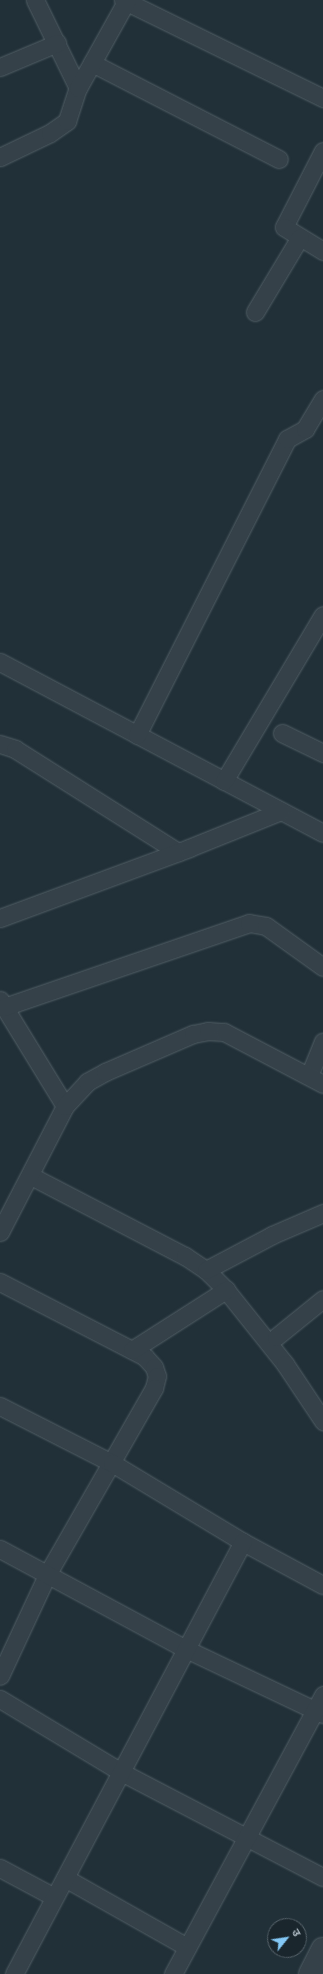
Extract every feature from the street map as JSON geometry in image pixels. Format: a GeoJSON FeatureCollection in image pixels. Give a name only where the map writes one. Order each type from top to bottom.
{"type":"FeatureCollection","features":[{"type":"Feature","properties":{"kind":"street"},"geometry":{"type":"LineString","coordinates":[[36,0],[78,88]]}},
{"type":"Feature","properties":{"kind":"street"},"geometry":{"type":"LineString","coordinates":[[0,157],[50,133],[67,121],[78,88],[125,1],[323,98]]}},
{"type":"Feature","properties":{"kind":"street"},"geometry":{"type":"LineString","coordinates":[[0,67],[56,44]]}},
{"type":"Feature","properties":{"kind":"street"},"geometry":{"type":"LineString","coordinates":[[92,62],[279,159]]}},
{"type":"Feature","properties":{"kind":"street"},"geometry":{"type":"LineString","coordinates":[[323,151],[284,227],[323,251]]}},
{"type":"Feature","properties":{"kind":"street"},"geometry":{"type":"LineString","coordinates":[[255,312],[300,237]]}},
{"type":"Feature","properties":{"kind":"street"},"geometry":{"type":"LineString","coordinates":[[137,735],[287,439],[305,429],[323,399]]}},
{"type":"Feature","properties":{"kind":"street"},"geometry":{"type":"LineString","coordinates":[[224,781],[323,615]]}},
{"type":"Feature","properties":{"kind":"street"},"geometry":{"type":"LineString","coordinates":[[0,662],[323,833]]}},
{"type":"Feature","properties":{"kind":"street"},"geometry":{"type":"LineString","coordinates":[[282,733],[323,753]]}},
{"type":"Feature","properties":{"kind":"street"},"geometry":{"type":"LineString","coordinates":[[0,744],[15,749],[178,852]]}},
{"type":"Feature","properties":{"kind":"street"},"geometry":{"type":"LineString","coordinates":[[0,918],[178,852],[281,811]]}},
{"type":"Feature","properties":{"kind":"street"},"geometry":{"type":"LineString","coordinates":[[65,1106],[2,1003],[249,924],[266,926],[323,967]]}},
{"type":"Feature","properties":{"kind":"street"},"geometry":{"type":"LineString","coordinates":[[0,1232],[31,1176],[65,1106],[87,1082],[193,1034],[208,1031],[224,1032],[316,1080],[323,1042]]}},
{"type":"Feature","properties":{"kind":"street"},"geometry":{"type":"LineString","coordinates":[[31,1176],[186,1256],[206,1270],[226,1290],[285,1364],[323,1421]]}},
{"type":"Feature","properties":{"kind":"street"},"geometry":{"type":"LineString","coordinates":[[206,1270],[272,1235],[323,1213]]}},
{"type":"Feature","properties":{"kind":"street"},"geometry":{"type":"LineString","coordinates":[[0,1282],[132,1350],[154,1367],[157,1376],[154,1388],[47,1575],[0,1676]]}},
{"type":"Feature","properties":{"kind":"street"},"geometry":{"type":"LineString","coordinates":[[132,1350],[226,1290]]}},
{"type":"Feature","properties":{"kind":"street"},"geometry":{"type":"LineString","coordinates":[[276,1337],[323,1299]]}},
{"type":"Feature","properties":{"kind":"street"},"geometry":{"type":"LineString","coordinates":[[0,1406],[112,1463],[243,1542],[323,1585]]}},
{"type":"Feature","properties":{"kind":"street"},"geometry":{"type":"LineString","coordinates":[[14,1974],[243,1542]]}},
{"type":"Feature","properties":{"kind":"street"},"geometry":{"type":"LineString","coordinates":[[0,1549],[186,1649],[319,1712]]}},
{"type":"Feature","properties":{"kind":"street"},"geometry":{"type":"LineString","coordinates":[[172,1974],[245,1836],[319,1712],[323,1695]]}},
{"type":"Feature","properties":{"kind":"street"},"geometry":{"type":"LineString","coordinates":[[0,1699],[121,1772],[323,1877]]}},
{"type":"Feature","properties":{"kind":"street"},"geometry":{"type":"LineString","coordinates":[[0,1868],[54,1897]]}},
{"type":"Feature","properties":{"kind":"street"},"geometry":{"type":"LineString","coordinates":[[65,1878],[187,1947]]}},
{"type":"Feature","properties":{"kind":"street"},"geometry":{"type":"LineString","coordinates":[[310,1974],[323,1949]]}}]}
